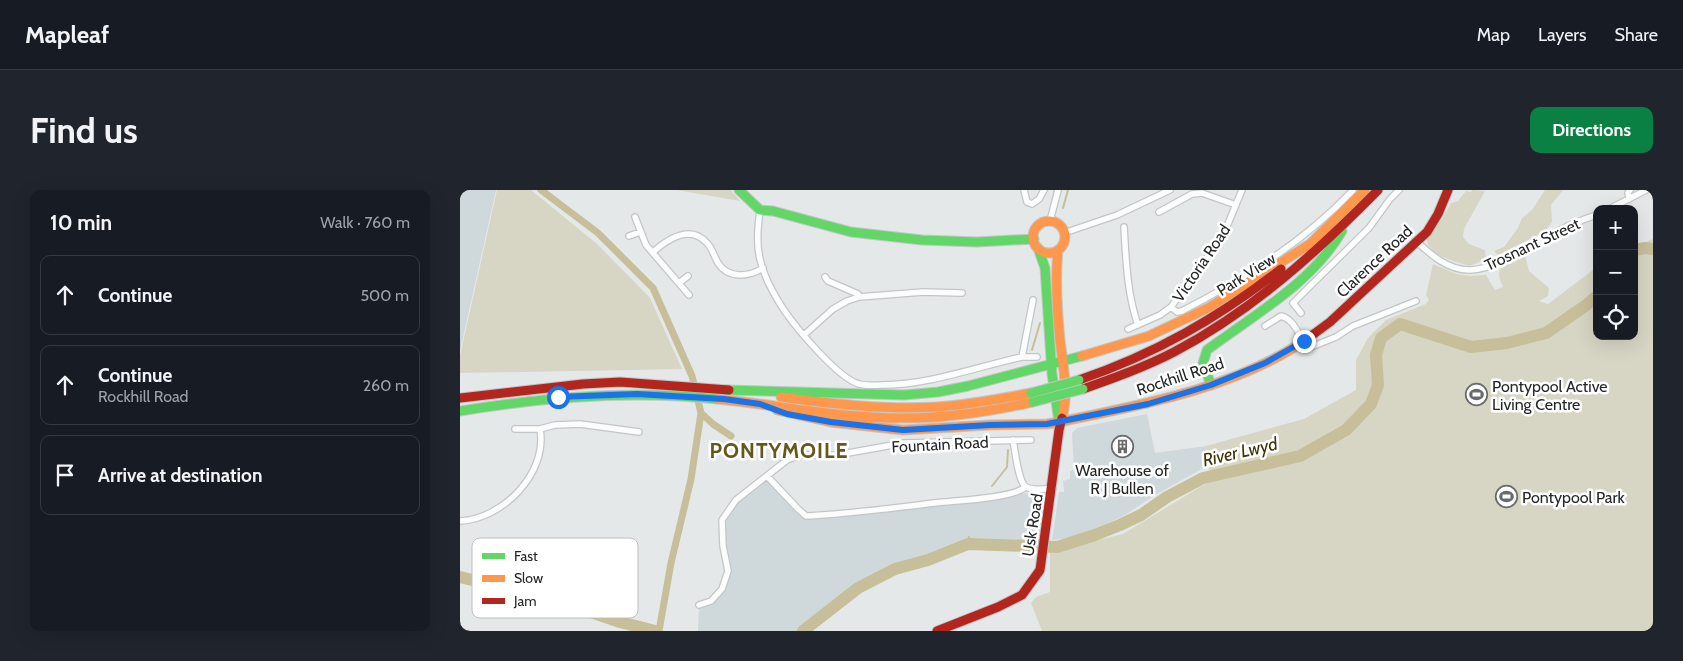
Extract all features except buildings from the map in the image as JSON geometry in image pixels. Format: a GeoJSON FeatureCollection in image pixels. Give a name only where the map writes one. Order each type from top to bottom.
{"type":"FeatureCollection","features":[{"type":"Feature","properties":{"kind":"main road"},"geometry":{"type":"LineString","coordinates":[[739,190],[760,210],[773,211],[851,232],[922,240],[977,242],[1034,239]]}},
{"type":"Feature","properties":{"kind":"main road"},"geometry":{"type":"LineString","coordinates":[[1081,385],[1173,342],[1211,321],[1246,296],[1310,244],[1364,190]]}},
{"type":"Feature","properties":{"kind":"main road"},"geometry":{"type":"LineString","coordinates":[[724,395],[760,404],[890,418],[968,413],[998,410],[1032,397],[1081,385],[1152,363],[1226,322],[1273,288],[1313,254],[1378,190]]}},
{"type":"Feature","properties":{"kind":"main road","name":"Clarence Road"},"geometry":{"type":"LineString","coordinates":[[1304,341],[1356,300],[1427,232],[1438,214],[1448,190]]}},
{"type":"Feature","properties":{"kind":"main road"},"geometry":{"type":"LineString","coordinates":[[1038,248],[1050,253],[1058,250],[1064,243],[1064,233],[1058,224],[1050,221],[1040,224],[1036,228],[1034,239],[1045,268],[1052,364],[1059,422]]}},
{"type":"Feature","properties":{"kind":"main road"},"geometry":{"type":"LineString","coordinates":[[1211,385],[1202,362],[1202,358],[1207,350],[1295,284],[1316,264],[1338,238],[1347,222]]}},
{"type":"Feature","properties":{"kind":"main road"},"geometry":{"type":"LineString","coordinates":[[724,395],[904,395],[938,392],[1116,348],[1179,323],[1217,303],[1310,244]]}},
{"type":"Feature","properties":{"kind":"main road"},"geometry":{"type":"LineString","coordinates":[[1058,250],[1055,266],[1061,361],[1066,400],[1059,422]]}},
{"type":"Feature","properties":{"kind":"main road","name":"Rockhill Road"},"geometry":{"type":"LineString","coordinates":[[760,404],[787,414],[831,422],[903,430],[1047,424],[1148,404],[1211,385],[1265,363],[1304,341]]}},
{"type":"Feature","properties":{"kind":"main road"},"geometry":{"type":"LineString","coordinates":[[460,398],[620,382],[724,395],[838,404],[934,407],[1032,397]]}},
{"type":"Feature","properties":{"kind":"main road"},"geometry":{"type":"LineString","coordinates":[[460,412],[519,402],[575,396],[685,391]]}},
{"type":"Feature","properties":{"kind":"main road","name":"Usk Road"},"geometry":{"type":"LineString","coordinates":[[937,631],[998,607],[1022,595],[1040,570],[1053,488],[1059,422]]}},
{"type":"Feature","properties":{"kind":"street"},"geometry":{"type":"LineString","coordinates":[[1024,190],[1027,202],[1032,204],[1039,199],[1044,190]]}},
{"type":"Feature","properties":{"kind":"street"},"geometry":{"type":"LineString","coordinates":[[1050,221],[1058,190]]}},
{"type":"Feature","properties":{"kind":"street"},"geometry":{"type":"LineString","coordinates":[[1064,233],[1116,215],[1170,190]]}},
{"type":"Feature","properties":{"kind":"street","name":"Victoria Road"},"geometry":{"type":"LineString","coordinates":[[1171,307],[1223,236],[1242,190]]}},
{"type":"Feature","properties":{"kind":"street","name":"Park View"},"geometry":{"type":"LineString","coordinates":[[1128,329],[1160,315],[1171,307],[1177,312],[1182,311],[1231,285],[1265,264],[1339,205],[1353,190]]}},
{"type":"Feature","properties":{"kind":"street"},"geometry":{"type":"LineString","coordinates":[[1301,313],[1293,303],[1369,228],[1399,190]]}},
{"type":"Feature","properties":{"kind":"street"},"geometry":{"type":"LineString","coordinates":[[1629,199],[1628,193],[1630,190]]}},
{"type":"Feature","properties":{"kind":"street"},"geometry":{"type":"LineString","coordinates":[[1617,205],[1646,190]]}},
{"type":"Feature","properties":{"kind":"street"},"geometry":{"type":"LineString","coordinates":[[1159,212],[1197,193],[1236,205]]}},
{"type":"Feature","properties":{"kind":"street"},"geometry":{"type":"LineString","coordinates":[[760,210],[758,244],[763,268],[785,311],[804,335],[843,376],[859,384],[891,385],[930,380],[1022,357],[1037,357]]}},
{"type":"Feature","properties":{"kind":"street"},"geometry":{"type":"LineString","coordinates":[[635,217],[646,245],[689,295]]}},
{"type":"Feature","properties":{"kind":"street","name":"Trosnant Street"},"geometry":{"type":"LineString","coordinates":[[1416,241],[1445,264],[1468,270],[1479,270],[1567,227],[1593,217]]}},
{"type":"Feature","properties":{"kind":"street"},"geometry":{"type":"LineString","coordinates":[[1124,227],[1129,286],[1138,325]]}},
{"type":"Feature","properties":{"kind":"street"},"geometry":{"type":"LineString","coordinates":[[629,236],[640,232]]}},
{"type":"Feature","properties":{"kind":"street"},"geometry":{"type":"LineString","coordinates":[[653,252],[676,236],[690,234],[707,243],[718,263],[727,272],[734,275],[745,275],[763,268]]}},
{"type":"Feature","properties":{"kind":"street"},"geometry":{"type":"LineString","coordinates":[[679,283],[688,276]]}},
{"type":"Feature","properties":{"kind":"street"},"geometry":{"type":"LineString","coordinates":[[825,277],[828,281],[858,294],[859,297]]}},
{"type":"Feature","properties":{"kind":"street"},"geometry":{"type":"LineString","coordinates":[[804,335],[832,309],[859,297],[924,292],[962,293]]}},
{"type":"Feature","properties":{"kind":"street"},"geometry":{"type":"LineString","coordinates":[[1022,357],[1034,310],[1033,300]]}},
{"type":"Feature","properties":{"kind":"street"},"geometry":{"type":"LineString","coordinates":[[1265,326],[1281,316],[1286,317],[1298,330],[1304,341],[1311,347],[1336,337],[1354,326],[1416,301]]}},
{"type":"Feature","properties":{"kind":"street"},"geometry":{"type":"LineString","coordinates":[[515,429],[540,429],[580,424],[639,432]]}},
{"type":"Feature","properties":{"kind":"street"},"geometry":{"type":"LineString","coordinates":[[460,521],[474,520],[483,516],[506,502],[520,490],[533,470],[542,438],[540,429]]}},
{"type":"Feature","properties":{"kind":"street","name":"Fountain Road"},"geometry":{"type":"LineString","coordinates":[[1013,440],[1022,480],[1026,487]]}},
{"type":"Feature","properties":{"kind":"street","name":"Fountain Road"},"geometry":{"type":"LineString","coordinates":[[699,605],[711,601],[722,589],[728,571],[723,546],[722,520],[736,500],[787,460],[800,456],[837,455],[904,443],[1031,440]]}},
{"type":"Feature","properties":{"kind":"street"},"geometry":{"type":"LineString","coordinates":[[767,476],[806,516],[832,515],[982,498],[1017,492],[1026,487],[1030,489],[1053,488]]}},
{"type":"Feature","properties":{"kind":"shaded area"},"geometry":{"type":"Polygon","coordinates":[[[460,190],[496,190],[460,351],[460,190]]]}},
{"type":"Feature","properties":{"kind":"shaded area"},"geometry":{"type":"Polygon","coordinates":[[[497,190],[531,190],[597,244],[650,298],[682,369],[460,373],[460,356],[497,190]]]}},
{"type":"Feature","properties":{"kind":"shaded area"},"geometry":{"type":"Polygon","coordinates":[[[677,190],[731,190],[740,201],[677,190]]]}},
{"type":"Feature","properties":{"kind":"shaded area"},"geometry":{"type":"Polygon","coordinates":[[[1472,190],[1485,191],[1464,229],[1463,237],[1469,244],[1485,250],[1486,259],[1470,266],[1436,254],[1428,245],[1427,238],[1442,219],[1451,203],[1458,201],[1466,191],[1471,192],[1472,190]]]}},
{"type":"Feature","properties":{"kind":"shaded area"},"geometry":{"type":"Polygon","coordinates":[[[1545,190],[1563,190],[1551,205],[1552,222],[1545,231],[1498,255],[1494,251],[1504,247],[1518,228],[1522,218],[1532,210],[1545,190]]]}},
{"type":"Feature","properties":{"kind":"shaded area","name":"Pontypool Park"},"geometry":{"type":"Polygon","coordinates":[[[1653,239],[1653,631],[1042,631],[1031,603],[1036,597],[1050,592],[1050,552],[1123,534],[1210,481],[1206,446],[1304,419],[1356,390],[1356,360],[1368,338],[1386,320],[1426,304],[1429,300],[1426,295],[1433,264],[1456,274],[1486,275],[1495,290],[1503,287],[1499,275],[1501,268],[1525,256],[1529,271],[1549,288],[1548,296],[1539,301],[1548,304],[1593,270],[1593,340],[1638,340],[1638,245],[1653,239]]]}},
{"type":"Feature","properties":{"kind":"shaded area"},"geometry":{"type":"Polygon","coordinates":[[[1147,414],[1155,453],[1206,446],[1209,465],[1103,526],[1082,536],[1052,540],[1059,492],[1064,492],[1063,481],[1070,479],[1070,471],[1074,470],[1072,433],[1077,428],[1147,414]]]}},
{"type":"Feature","properties":{"kind":"shaded area"},"geometry":{"type":"Polygon","coordinates":[[[767,476],[806,516],[982,501],[1041,492],[1046,495],[1039,541],[968,544],[929,560],[895,569],[858,588],[803,631],[698,631],[699,605],[711,601],[722,589],[728,571],[722,520],[736,500],[767,476]]]}},
{"type":"Feature","properties":{"kind":"waterway"},"geometry":{"type":"LineString","coordinates":[[541,190],[598,233],[653,288],[692,376],[701,413],[691,479],[671,563],[659,631]]}},
{"type":"Feature","properties":{"kind":"waterway"},"geometry":{"type":"LineString","coordinates":[[1063,208],[1068,190]]}},
{"type":"Feature","properties":{"kind":"waterway","name":"River Lwyd"},"geometry":{"type":"LineString","coordinates":[[1638,249],[1653,249]]}},
{"type":"Feature","properties":{"kind":"waterway","name":"River Lwyd"},"geometry":{"type":"LineString","coordinates":[[803,631],[858,588],[895,569],[928,560],[968,544],[1057,547],[1120,525],[1141,515],[1167,497],[1203,478],[1300,456],[1346,430],[1371,404],[1378,385],[1376,355],[1381,338],[1400,324],[1471,347],[1507,343],[1546,333],[1593,299]]}},
{"type":"Feature","properties":{"kind":"waterway"},"geometry":{"type":"LineString","coordinates":[[1032,350],[1040,323]]}},
{"type":"Feature","properties":{"kind":"waterway"},"geometry":{"type":"LineString","coordinates":[[701,413],[731,436]]}},
{"type":"Feature","properties":{"kind":"waterway"},"geometry":{"type":"LineString","coordinates":[[992,486],[1007,467],[1008,450]]}},
{"type":"Feature","properties":{"kind":"waterway","name":"River Lwyd"},"geometry":{"type":"LineString","coordinates":[[968,544],[969,537]]}},
{"type":"Feature","properties":{"kind":"waterway","name":"River Lwyd"},"geometry":{"type":"LineString","coordinates":[[460,577],[472,580]]}},
{"type":"Feature","properties":{"kind":"waterway","name":"River Lwyd"},"geometry":{"type":"LineString","coordinates":[[608,618],[655,631]]}},
{"type":"Feature","properties":{"kind":"traffic: fast"},"geometry":{"type":"LineString","coordinates":[[739,190],[760,210],[773,211],[851,232],[922,240],[977,242],[1034,239]]}},
{"type":"Feature","properties":{"kind":"traffic: fast"},"geometry":{"type":"LineString","coordinates":[[1211,385],[1203,363],[1207,350],[1281,297],[1315,267],[1330,250],[1342,231]]}},
{"type":"Feature","properties":{"kind":"traffic: fast"},"geometry":{"type":"LineString","coordinates":[[1038,248],[1045,268],[1052,374],[1059,422]]}},
{"type":"Feature","properties":{"kind":"traffic: fast"},"geometry":{"type":"LineString","coordinates":[[725,390],[904,395],[938,392],[1082,356]]}},
{"type":"Feature","properties":{"kind":"traffic: fast"},"geometry":{"type":"LineString","coordinates":[[1031,393],[1079,380]]}},
{"type":"Feature","properties":{"kind":"traffic: fast"},"geometry":{"type":"LineString","coordinates":[[1033,402],[1083,389]]}},
{"type":"Feature","properties":{"kind":"traffic: fast"},"geometry":{"type":"LineString","coordinates":[[460,411],[588,396],[653,395],[717,399]]}},
{"type":"Feature","properties":{"kind":"traffic: slow"},"geometry":{"type":"LineString","coordinates":[[1306,248],[1365,190]]}},
{"type":"Feature","properties":{"kind":"traffic: slow"},"geometry":{"type":"LineString","coordinates":[[1049,221],[1060,226],[1065,237],[1060,248],[1049,253],[1038,248],[1033,237],[1038,226],[1049,221]]}},
{"type":"Feature","properties":{"kind":"traffic: slow"},"geometry":{"type":"LineString","coordinates":[[1082,356],[1149,336],[1210,307],[1310,244]]}},
{"type":"Feature","properties":{"kind":"traffic: slow"},"geometry":{"type":"LineString","coordinates":[[1058,250],[1057,306],[1065,389],[1062,418]]}},
{"type":"Feature","properties":{"kind":"traffic: slow"},"geometry":{"type":"LineString","coordinates":[[1059,422],[1124,409],[1190,392],[1254,369],[1283,354],[1311,336]]}},
{"type":"Feature","properties":{"kind":"traffic: slow"},"geometry":{"type":"LineString","coordinates":[[781,397],[859,406],[917,408],[960,405],[1031,393]]}},
{"type":"Feature","properties":{"kind":"traffic: slow"},"geometry":{"type":"LineString","coordinates":[[717,399],[884,418],[939,417],[1033,402]]}},
{"type":"Feature","properties":{"kind":"traffic: slow"},"geometry":{"type":"LineString","coordinates":[[777,410],[831,422],[903,430],[1059,422]]}},
{"type":"Feature","properties":{"kind":"traffic: jam"},"geometry":{"type":"LineString","coordinates":[[1083,389],[1129,372],[1174,352],[1230,318],[1257,299],[1307,258],[1378,190]]}},
{"type":"Feature","properties":{"kind":"traffic: jam"},"geometry":{"type":"LineString","coordinates":[[1311,336],[1330,322],[1427,232],[1438,214],[1448,190]]}},
{"type":"Feature","properties":{"kind":"traffic: jam"},"geometry":{"type":"LineString","coordinates":[[1079,380],[1134,359],[1185,333],[1234,303],[1281,269]]}},
{"type":"Feature","properties":{"kind":"traffic: jam"},"geometry":{"type":"LineString","coordinates":[[460,398],[583,384],[620,382],[729,390]]}},
{"type":"Feature","properties":{"kind":"traffic: jam"},"geometry":{"type":"LineString","coordinates":[[937,631],[998,607],[1022,595],[1040,570],[1062,418]]}},
{"type":"Feature","properties":{"kind":"place","name":"Pontypool Active Living Centre"},"geometry":{"type":"Point","coordinates":[1476,395]}},
{"type":"Feature","properties":{"kind":"place","name":"Warehouse of R J Bullen"},"geometry":{"type":"Point","coordinates":[1122,446]}},
{"type":"Feature","properties":{"kind":"place","name":"Pontypool Park"},"geometry":{"type":"Point","coordinates":[1506,497]}},
{"type":"Feature","properties":{"kind":"district","name":"PONTYMOILE"},"geometry":{"type":"Point","coordinates":[779,451]}},
{"type":"Feature","properties":{"kind":"route"},"geometry":{"type":"LineString","coordinates":[[558,397],[637,394],[724,399],[760,404],[787,414],[831,422],[903,430],[1047,424],[1148,404],[1211,385],[1265,363],[1304,341]]}}]}
